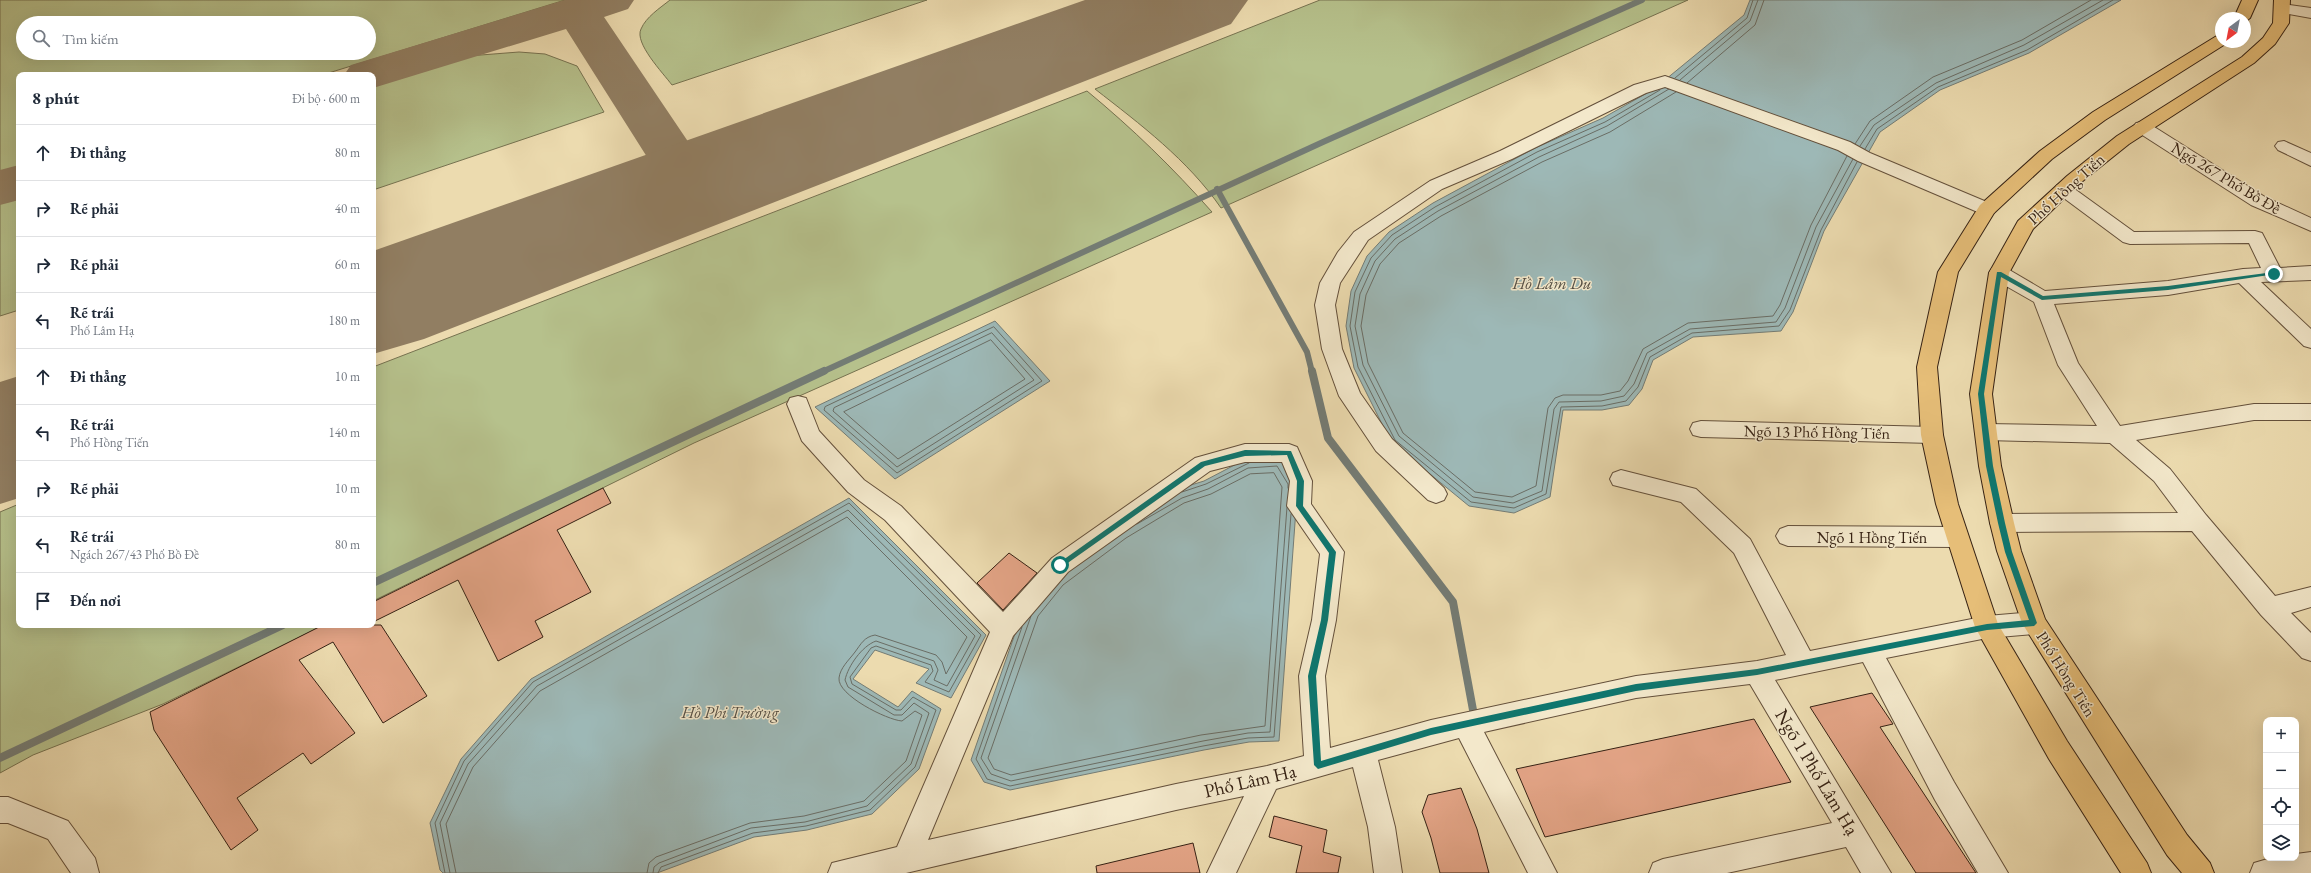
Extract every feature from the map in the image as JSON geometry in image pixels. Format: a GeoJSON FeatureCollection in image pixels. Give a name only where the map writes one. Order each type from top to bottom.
{"type":"FeatureCollection","features":[{"type":"Feature","properties":{"kind":"main road"},"geometry":{"type":"LineString","coordinates":[[2245,12],[2250,2]]}},
{"type":"Feature","properties":{"kind":"main road","name":"Phố Hồng Tiến"},"geometry":{"type":"LineString","coordinates":[[2200,873],[2177,845],[2034,623],[2009,552],[2002,523],[1990,466],[1981,394],[1999,273],[2025,225],[2063,189],[2122,140],[2248,60],[2269,41],[2281,23],[2283,4]]}},
{"type":"Feature","properties":{"kind":"main road"},"geometry":{"type":"LineString","coordinates":[[2137,873],[2058,750],[1987,627],[1956,538],[1932,435],[1927,367],[1948,272],[1987,209],[2046,155],[2099,116],[2215,44]]}},
{"type":"Feature","properties":{"kind":"street"},"geometry":{"type":"LineString","coordinates":[[2283,4],[2311,13]]}},
{"type":"Feature","properties":{"kind":"street"},"geometry":{"type":"LineString","coordinates":[[1436,494],[1384,445],[1350,396],[1332,349],[1325,305],[1334,276],[1345,257],[1361,236],[1395,211],[1436,185],[1506,155],[1640,89],[1665,81],[1765,116],[1844,146],[1864,157],[1987,209]]}},
{"type":"Feature","properties":{"kind":"street","name":"Ngõ 267 Phố Bồ Đề"},"geometry":{"type":"LineString","coordinates":[[2142,127],[2258,201],[2311,225]]}},
{"type":"Feature","properties":{"kind":"street"},"geometry":{"type":"LineString","coordinates":[[2284,146],[2311,160]]}},
{"type":"Feature","properties":{"kind":"street"},"geometry":{"type":"LineString","coordinates":[[2063,189],[2130,238],[2255,236],[2274,274]]}},
{"type":"Feature","properties":{"kind":"street"},"geometry":{"type":"LineString","coordinates":[[1999,273],[2042,298],[2168,288],[2243,276],[2311,273]]}},
{"type":"Feature","properties":{"kind":"street"},"geometry":{"type":"LineString","coordinates":[[2243,276],[2311,341]]}},
{"type":"Feature","properties":{"kind":"street"},"geometry":{"type":"LineString","coordinates":[[2042,298],[2068,365],[2115,435],[2162,475],[2198,522],[2270,608],[2311,650]]}},
{"type":"Feature","properties":{"kind":"street"},"geometry":{"type":"LineString","coordinates":[[798,404],[810,435],[856,486],[893,513],[1003,629]]}},
{"type":"Feature","properties":{"kind":"street"},"geometry":{"type":"LineString","coordinates":[[1986,432],[2115,435],[2254,412],[2311,412]]}},
{"type":"Feature","properties":{"kind":"street","name":"Ngõ 13 Phố Hồng Tiến"},"geometry":{"type":"LineString","coordinates":[[1701,429],[1932,435]]}},
{"type":"Feature","properties":{"kind":"street"},"geometry":{"type":"LineString","coordinates":[[906,859],[1003,629],[1060,565],[1203,464],[1245,453],[1289,453],[1301,481],[1299,506],[1332,552],[1324,620],[1312,676],[1318,765]]}},
{"type":"Feature","properties":{"kind":"street"},"geometry":{"type":"LineString","coordinates":[[1621,478],[1688,495],[1742,546],[1803,663]]}},
{"type":"Feature","properties":{"kind":"street"},"geometry":{"type":"LineString","coordinates":[[2002,523],[2198,522]]}},
{"type":"Feature","properties":{"kind":"street","name":"Ngõ 1 Hồng Tiến"},"geometry":{"type":"LineString","coordinates":[[1788,536],[1956,538]]}},
{"type":"Feature","properties":{"kind":"street"},"geometry":{"type":"LineString","coordinates":[[2270,608],[2311,597]]}},
{"type":"Feature","properties":{"kind":"street","name":"Phố Lâm Hạ"},"geometry":{"type":"LineString","coordinates":[[842,873],[1176,797],[1267,779],[1431,732],[1636,687],[1757,672],[1987,627],[2034,623]]}},
{"type":"Feature","properties":{"kind":"street"},"geometry":{"type":"LineString","coordinates":[[1869,650],[1937,778],[1976,846],[1994,873]]}},
{"type":"Feature","properties":{"kind":"street","name":"Ngõ 1 Phố Lâm Hạ"},"geometry":{"type":"LineString","coordinates":[[1757,672],[1877,873]]}},
{"type":"Feature","properties":{"kind":"street"},"geometry":{"type":"LineString","coordinates":[[1466,725],[1543,873]]}},
{"type":"Feature","properties":{"kind":"street"},"geometry":{"type":"LineString","coordinates":[[1362,752],[1379,809],[1386,841],[1388,873]]}},
{"type":"Feature","properties":{"kind":"street"},"geometry":{"type":"LineString","coordinates":[[1221,873],[1267,779]]}},
{"type":"Feature","properties":{"kind":"street"},"geometry":{"type":"LineString","coordinates":[[0,810],[8,810],[58,830],[85,868],[85,873]]}},
{"type":"Feature","properties":{"kind":"street"},"geometry":{"type":"LineString","coordinates":[[1663,873],[1853,832]]}},
{"type":"Feature","properties":{"kind":"street"},"geometry":{"type":"LineString","coordinates":[[2264,873],[2311,866]]}},
{"type":"Feature","properties":{"kind":"green space"},"geometry":{"type":"Polygon","coordinates":[[[0,0],[565,0],[376,58],[376,16],[16,16],[16,60],[371,60],[332,72],[16,72],[16,170],[0,175],[0,0]]]}},
{"type":"Feature","properties":{"kind":"green space"},"geometry":{"type":"Polygon","coordinates":[[[670,0],[927,0],[672,85],[650,58],[645,50],[640,35],[641,29],[646,21],[670,0]]]}},
{"type":"Feature","properties":{"kind":"green space"},"geometry":{"type":"Polygon","coordinates":[[[1320,0],[1688,0],[1221,208],[1194,174],[1178,158],[1146,129],[1095,89],[1320,0]]]}},
{"type":"Feature","properties":{"kind":"green space"},"geometry":{"type":"Polygon","coordinates":[[[519,52],[545,54],[577,66],[604,112],[376,189],[376,83],[468,56],[519,52]]]}},
{"type":"Feature","properties":{"kind":"green space"},"geometry":{"type":"Polygon","coordinates":[[[1087,91],[1152,149],[1212,212],[694,443],[376,600],[376,366],[1087,91]]]}},
{"type":"Feature","properties":{"kind":"green space"},"geometry":{"type":"Polygon","coordinates":[[[16,198],[16,311],[0,316],[0,203],[16,198]]]}},
{"type":"Feature","properties":{"kind":"green space"},"geometry":{"type":"Polygon","coordinates":[[[16,505],[16,628],[318,628],[163,704],[33,755],[0,773],[0,512],[16,505]]]}},
{"type":"Feature","properties":{"kind":"water","name":"Hồ Lâm Du"},"geometry":{"type":"Polygon","coordinates":[[[1750,0],[2121,0],[2029,53],[1940,90],[1880,132],[1824,231],[1793,312],[1781,331],[1693,337],[1653,360],[1642,389],[1629,405],[1602,410],[1563,410],[1550,497],[1514,513],[1469,506],[1391,442],[1354,368],[1346,326],[1351,291],[1367,256],[1389,232],[1433,203],[1535,148],[1603,118],[1654,89],[1744,15],[1750,0]]]}},
{"type":"Feature","properties":{"kind":"water"},"geometry":{"type":"Polygon","coordinates":[[[995,321],[1050,381],[895,479],[815,407],[995,321]]]}},
{"type":"Feature","properties":{"kind":"water"},"geometry":{"type":"Polygon","coordinates":[[[1282,457],[1298,482],[1279,741],[1249,742],[1204,750],[1010,790],[984,782],[971,760],[1024,608],[1052,574],[1178,489],[1204,481],[1246,459],[1282,457]]]}},
{"type":"Feature","properties":{"kind":"water","name":"Hồ Phi Trường"},"geometry":{"type":"Polygon","coordinates":[[[849,498],[986,635],[951,698],[916,683],[929,669],[875,650],[853,679],[898,707],[912,691],[941,709],[919,769],[872,814],[807,830],[754,837],[657,873],[443,873],[440,870],[430,823],[461,759],[531,679],[849,498]]]}},
{"type":"Feature","properties":{"kind":"building"},"geometry":{"type":"Polygon","coordinates":[[[603,488],[611,503],[557,530],[591,592],[535,621],[543,637],[498,661],[458,580],[376,621],[376,601],[603,488]]]}},
{"type":"Feature","properties":{"kind":"building"},"geometry":{"type":"Polygon","coordinates":[[[1009,553],[1037,573],[1003,610],[977,583],[1009,553]]]}},
{"type":"Feature","properties":{"kind":"building"},"geometry":{"type":"Polygon","coordinates":[[[376,625],[381,625],[427,696],[383,723],[333,642],[299,660],[355,733],[311,764],[303,753],[237,798],[258,830],[231,850],[154,730],[150,712],[317,628],[376,628],[376,625]]]}},
{"type":"Feature","properties":{"kind":"building"},"geometry":{"type":"Polygon","coordinates":[[[1872,693],[1893,724],[1880,727],[1976,873],[1916,873],[1810,707],[1872,693]]]}},
{"type":"Feature","properties":{"kind":"building"},"geometry":{"type":"Polygon","coordinates":[[[1754,719],[1791,782],[1545,837],[1516,769],[1754,719]]]}},
{"type":"Feature","properties":{"kind":"building"},"geometry":{"type":"Polygon","coordinates":[[[1461,788],[1477,829],[1489,873],[1440,873],[1431,838],[1422,812],[1428,795],[1461,788]]]}},
{"type":"Feature","properties":{"kind":"building"},"geometry":{"type":"Polygon","coordinates":[[[1274,816],[1327,830],[1323,852],[1341,857],[1338,873],[1296,873],[1302,846],[1269,837],[1274,816]]]}},
{"type":"Feature","properties":{"kind":"building"},"geometry":{"type":"Polygon","coordinates":[[[1193,843],[1200,873],[1097,873],[1096,866],[1193,843]]]}},
{"type":"Feature","properties":{"kind":"waterway"},"geometry":{"type":"LineString","coordinates":[[1218,190],[1642,0]]}},
{"type":"Feature","properties":{"kind":"waterway"},"geometry":{"type":"LineString","coordinates":[[822,372],[1218,190]]}},
{"type":"Feature","properties":{"kind":"waterway"},"geometry":{"type":"LineString","coordinates":[[1218,190],[1307,352],[1312,372]]}},
{"type":"Feature","properties":{"kind":"waterway"},"geometry":{"type":"LineString","coordinates":[[376,582],[824,371]]}},
{"type":"Feature","properties":{"kind":"waterway"},"geometry":{"type":"LineString","coordinates":[[1312,371],[1328,438],[1453,602],[1473,710]]}},
{"type":"Feature","properties":{"kind":"waterway"},"geometry":{"type":"LineString","coordinates":[[0,758],[277,628]]}},
{"type":"Feature","properties":{"kind":"taxiway"},"geometry":{"type":"LineString","coordinates":[[376,73],[612,0]]}},
{"type":"Feature","properties":{"kind":"taxiway"},"geometry":{"type":"LineString","coordinates":[[578,11],[692,186]]}},
{"type":"Feature","properties":{"kind":"taxiway"},"geometry":{"type":"LineString","coordinates":[[0,188],[16,183]]}},
{"type":"Feature","properties":{"kind":"runway"},"geometry":{"type":"LineString","coordinates":[[376,303],[1192,0]]}},
{"type":"Feature","properties":{"kind":"runway"},"geometry":{"type":"LineString","coordinates":[[0,443],[16,437]]}},
{"type":"Feature","properties":{"kind":"route"},"geometry":{"type":"LineString","coordinates":[[1060,565],[1203,464],[1245,453],[1289,453],[1301,481],[1299,506],[1332,552],[1324,620],[1312,676],[1318,765],[1431,732],[1636,687],[1757,672],[1987,627],[2034,623],[2009,552],[2002,523],[1990,466],[1981,394],[1999,273],[2042,298],[2168,288],[2243,276],[2274,274]]}}]}
